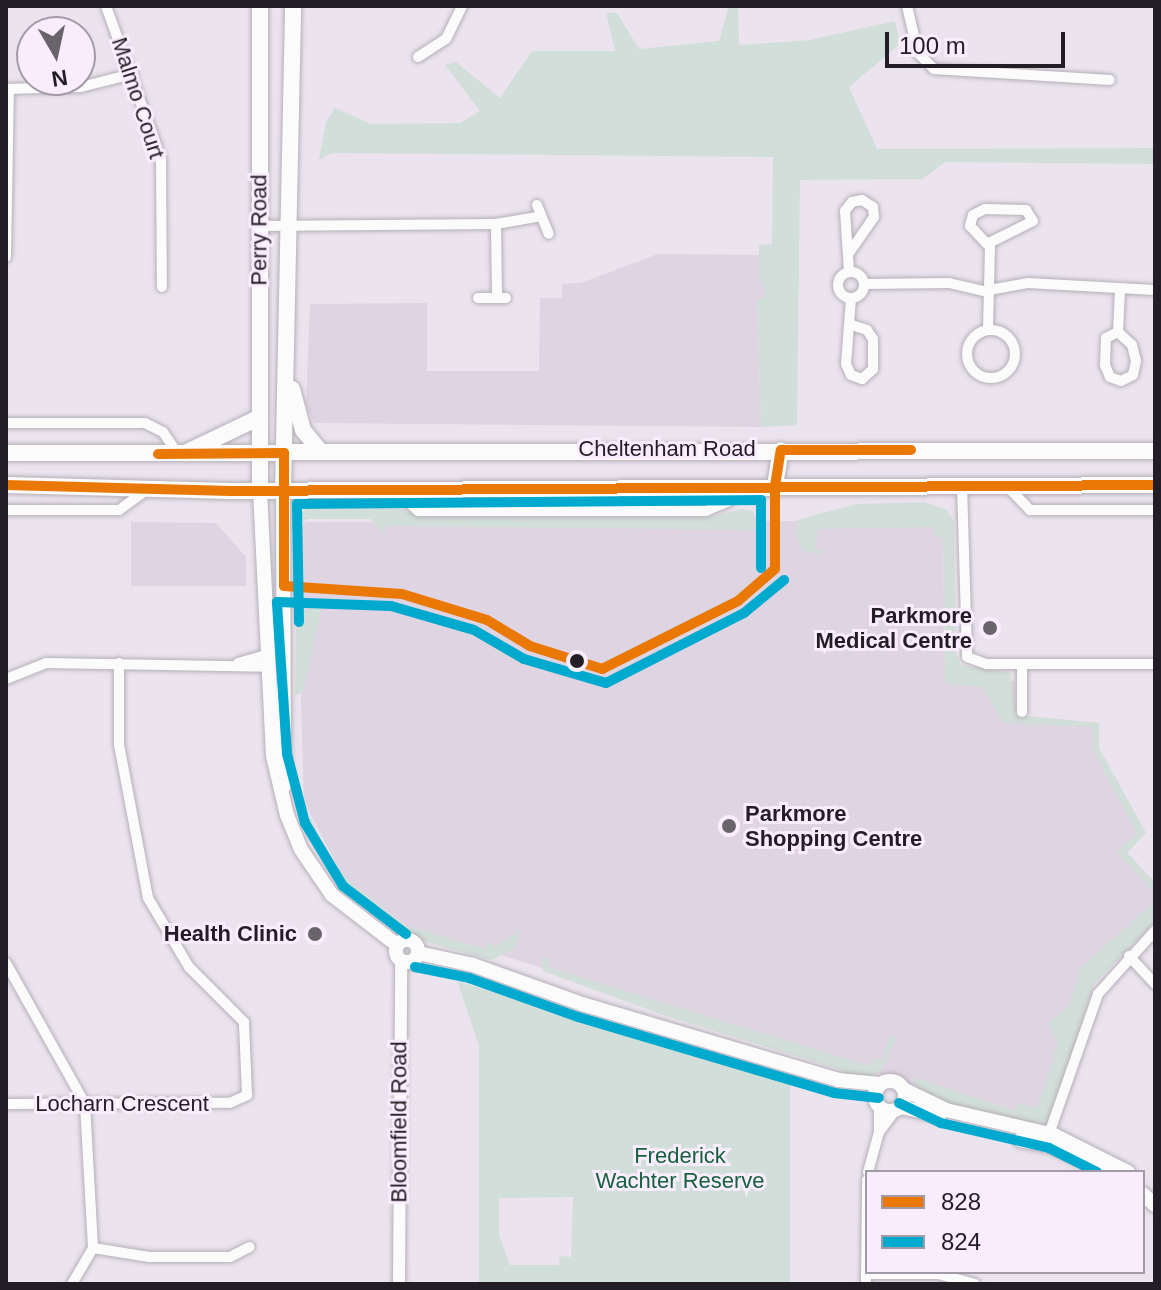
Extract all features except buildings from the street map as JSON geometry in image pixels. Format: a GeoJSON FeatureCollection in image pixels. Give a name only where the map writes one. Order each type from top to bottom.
{"type":"FeatureCollection","features":[{"type":"Feature","properties":{"kind":"main road","name":"Perry Road"},"geometry":{"type":"LineString","coordinates":[[260,6],[260,490]]}},
{"type":"Feature","properties":{"kind":"main road","name":"Perry Road"},"geometry":{"type":"LineString","coordinates":[[283,490],[293,6]]}},
{"type":"Feature","properties":{"kind":"main road"},"geometry":{"type":"LineString","coordinates":[[287,360],[298,417],[321,452]]}},
{"type":"Feature","properties":{"kind":"main road"},"geometry":{"type":"LineString","coordinates":[[181,454],[260,417]]}},
{"type":"Feature","properties":{"kind":"main road"},"geometry":{"type":"LineString","coordinates":[[781,450],[781,486]]}},
{"type":"Feature","properties":{"kind":"main road","name":"Cheltenham Road"},"geometry":{"type":"LineString","coordinates":[[6,453],[1155,451]]}},
{"type":"Feature","properties":{"kind":"main road","name":"Cheltenham Road"},"geometry":{"type":"LineString","coordinates":[[6,485],[283,490],[1155,485]]}},
{"type":"Feature","properties":{"kind":"main road"},"geometry":{"type":"LineString","coordinates":[[260,490],[266,661],[274,766],[283,802],[300,848],[321,881],[346,908],[397,945],[401,960],[410,961],[418,953]]}},
{"type":"Feature","properties":{"kind":"main road"},"geometry":{"type":"LineString","coordinates":[[283,490],[286,666],[283,802]]}},
{"type":"Feature","properties":{"kind":"main road"},"geometry":{"type":"LineString","coordinates":[[262,592],[284,592]]}},
{"type":"Feature","properties":{"kind":"main road"},"geometry":{"type":"LineString","coordinates":[[266,661],[286,666]]}},
{"type":"Feature","properties":{"kind":"main road"},"geometry":{"type":"LineString","coordinates":[[397,945],[412,941],[418,953]]}},
{"type":"Feature","properties":{"kind":"main road"},"geometry":{"type":"LineString","coordinates":[[418,953],[473,965],[582,1004],[838,1080],[880,1084],[895,1081],[905,1090],[946,1110],[1051,1139],[1123,1170]]}},
{"type":"Feature","properties":{"kind":"main road"},"geometry":{"type":"LineString","coordinates":[[838,1080],[877,1103],[898,1109],[1051,1139],[1106,1170]]}},
{"type":"Feature","properties":{"kind":"main road"},"geometry":{"type":"LineString","coordinates":[[877,1103],[880,1084]]}},
{"type":"Feature","properties":{"kind":"main road"},"geometry":{"type":"LineString","coordinates":[[898,1109],[905,1090]]}},
{"type":"Feature","properties":{"kind":"street","name":"Malmo Court"},"geometry":{"type":"LineString","coordinates":[[106,6],[161,159],[162,287]]}},
{"type":"Feature","properties":{"kind":"street"},"geometry":{"type":"LineString","coordinates":[[418,57],[446,39],[462,6]]}},
{"type":"Feature","properties":{"kind":"street"},"geometry":{"type":"LineString","coordinates":[[907,6],[918,53],[934,69],[1110,80]]}},
{"type":"Feature","properties":{"kind":"street"},"geometry":{"type":"LineString","coordinates":[[6,257],[8,90],[81,87],[132,74]]}},
{"type":"Feature","properties":{"kind":"street"},"geometry":{"type":"LineString","coordinates":[[849,253],[874,217],[873,207],[862,200],[852,202],[845,211],[849,272],[838,286],[851,298],[852,325],[846,337],[846,364],[851,375],[862,379],[873,369],[873,339],[869,331],[852,325]]}},
{"type":"Feature","properties":{"kind":"street"},"geometry":{"type":"LineString","coordinates":[[537,205],[537,217],[549,234]]}},
{"type":"Feature","properties":{"kind":"street"},"geometry":{"type":"LineString","coordinates":[[981,210],[1026,210],[1033,217],[1029,226],[1012,230],[990,244],[974,235],[971,219],[981,210]]}},
{"type":"Feature","properties":{"kind":"street"},"geometry":{"type":"LineString","coordinates":[[1007,210],[1012,230]]}},
{"type":"Feature","properties":{"kind":"street"},"geometry":{"type":"LineString","coordinates":[[259,226],[496,224],[537,217]]}},
{"type":"Feature","properties":{"kind":"street"},"geometry":{"type":"LineString","coordinates":[[478,298],[501,297],[496,224]]}},
{"type":"Feature","properties":{"kind":"street"},"geometry":{"type":"LineString","coordinates":[[988,328],[990,244]]}},
{"type":"Feature","properties":{"kind":"street"},"geometry":{"type":"LineString","coordinates":[[849,272],[860,275],[864,284],[860,294],[851,298]]}},
{"type":"Feature","properties":{"kind":"street"},"geometry":{"type":"LineString","coordinates":[[864,284],[949,283],[989,291],[1028,283],[1155,290]]}},
{"type":"Feature","properties":{"kind":"street"},"geometry":{"type":"LineString","coordinates":[[1118,332],[1106,338],[1105,365],[1110,377],[1121,381],[1134,374],[1136,357],[1118,332],[1120,289]]}},
{"type":"Feature","properties":{"kind":"street"},"geometry":{"type":"LineString","coordinates":[[988,328],[1003,333],[1010,344],[1010,368],[1001,379],[982,379],[972,368],[973,337],[988,328]]}},
{"type":"Feature","properties":{"kind":"street"},"geometry":{"type":"LineString","coordinates":[[6,423],[145,423],[163,432],[181,454]]}},
{"type":"Feature","properties":{"kind":"street"},"geometry":{"type":"LineString","coordinates":[[962,485],[965,655],[979,664],[1155,664]]}},
{"type":"Feature","properties":{"kind":"street"},"geometry":{"type":"LineString","coordinates":[[1006,485],[1030,510],[1155,510]]}},
{"type":"Feature","properties":{"kind":"street","name":"Cheltenham Road"},"geometry":{"type":"LineString","coordinates":[[393,489],[418,511],[708,511],[729,501],[739,487]]}},
{"type":"Feature","properties":{"kind":"street"},"geometry":{"type":"LineString","coordinates":[[6,510],[119,510],[148,489]]}},
{"type":"Feature","properties":{"kind":"street"},"geometry":{"type":"LineString","coordinates":[[6,679],[46,663],[266,661]]}},
{"type":"Feature","properties":{"kind":"street","name":"Locharn Crescent"},"geometry":{"type":"LineString","coordinates":[[6,1104],[230,1103],[247,1095],[244,1022],[189,967],[148,898],[123,774],[119,663]]}},
{"type":"Feature","properties":{"kind":"street"},"geometry":{"type":"LineString","coordinates":[[1022,664],[1022,712]]}},
{"type":"Feature","properties":{"kind":"street"},"geometry":{"type":"LineString","coordinates":[[1051,1139],[1095,1000],[1129,956],[1155,931]]}},
{"type":"Feature","properties":{"kind":"street"},"geometry":{"type":"LineString","coordinates":[[1129,956],[1155,984]]}},
{"type":"Feature","properties":{"kind":"street","name":"Bloomfield Road"},"geometry":{"type":"LineString","coordinates":[[399,1284],[401,960]]}},
{"type":"Feature","properties":{"kind":"street"},"geometry":{"type":"LineString","coordinates":[[6,963],[85,1104],[93,1248],[72,1284]]}},
{"type":"Feature","properties":{"kind":"street"},"geometry":{"type":"LineString","coordinates":[[869,1170],[879,1132],[877,1103]]}},
{"type":"Feature","properties":{"kind":"street"},"geometry":{"type":"LineString","coordinates":[[879,1132],[898,1109]]}},
{"type":"Feature","properties":{"kind":"street"},"geometry":{"type":"LineString","coordinates":[[93,1248],[149,1257],[230,1257],[250,1247]]}},
{"type":"Feature","properties":{"kind":"street"},"geometry":{"type":"LineString","coordinates":[[866,1279],[938,1274],[975,1284]]}},
{"type":"Feature","properties":{"kind":"shaded area"},"geometry":{"type":"Polygon","coordinates":[[[658,254],[759,255],[759,282],[765,288],[765,298],[757,299],[761,427],[314,423],[306,404],[310,304],[427,303],[427,371],[539,371],[540,298],[562,298],[562,284],[581,283],[658,254]]]}},
{"type":"Feature","properties":{"kind":"shaded area","name":"Parkmore Shopping Centre"},"geometry":{"type":"Polygon","coordinates":[[[796,521],[816,529],[933,526],[943,537],[945,683],[1015,681],[1016,715],[1099,723],[1099,748],[1146,833],[1127,852],[1155,883],[1155,912],[1090,977],[1033,1122],[405,925],[343,877],[304,802],[296,533],[305,522],[796,521]]]}},
{"type":"Feature","properties":{"kind":"shaded area"},"geometry":{"type":"Polygon","coordinates":[[[131,522],[216,523],[246,557],[246,586],[131,586],[131,522]]]}},
{"type":"Feature","properties":{"kind":"green space"},"geometry":{"type":"Polygon","coordinates":[[[729,6],[738,6],[739,45],[810,40],[895,21],[900,44],[849,87],[877,149],[1155,148],[1155,164],[945,162],[923,179],[800,180],[797,425],[761,427],[757,298],[765,298],[765,288],[759,282],[759,245],[772,244],[773,157],[332,153],[319,160],[326,122],[335,108],[371,124],[460,123],[480,111],[445,65],[456,62],[500,98],[532,51],[615,51],[606,13],[617,13],[639,49],[719,41],[729,6]]]}},
{"type":"Feature","properties":{"kind":"green space"},"geometry":{"type":"Polygon","coordinates":[[[924,502],[947,510],[954,522],[956,654],[961,665],[1010,673],[1016,715],[1099,723],[1099,748],[1146,833],[1127,853],[1155,883],[1155,893],[1116,852],[1137,834],[1092,748],[1093,727],[1003,723],[982,687],[945,683],[943,537],[934,537],[933,527],[817,529],[816,550],[827,550],[819,555],[803,550],[796,537],[796,521],[814,515],[857,504],[924,502]]]}},
{"type":"Feature","properties":{"kind":"green space"},"geometry":{"type":"Polygon","coordinates":[[[388,503],[419,517],[708,517],[743,509],[753,511],[760,530],[385,526],[385,535],[370,519],[308,519],[290,531],[293,518],[307,509],[388,503]]]}},
{"type":"Feature","properties":{"kind":"green space"},"geometry":{"type":"Polygon","coordinates":[[[322,606],[303,692],[295,696],[296,613],[322,606]]]}},
{"type":"Feature","properties":{"kind":"green space"},"geometry":{"type":"Polygon","coordinates":[[[300,818],[312,819],[325,854],[352,883],[405,925],[485,949],[488,940],[494,947],[517,932],[514,924],[520,933],[514,949],[491,960],[395,933],[326,870],[300,818]]]}},
{"type":"Feature","properties":{"kind":"green space"},"geometry":{"type":"Polygon","coordinates":[[[1155,901],[1155,922],[1094,984],[1050,1124],[1030,1127],[951,1107],[915,1087],[913,1077],[1015,1111],[1018,1103],[1037,1108],[1058,1042],[1048,1023],[1068,1007],[1080,968],[1155,901]]]}},
{"type":"Feature","properties":{"kind":"green space"},"geometry":{"type":"Polygon","coordinates":[[[541,957],[549,959],[547,967],[870,1066],[873,1058],[882,1060],[890,1035],[897,1037],[881,1071],[872,1077],[845,1075],[842,1070],[663,1015],[543,971],[541,957]]]}},
{"type":"Feature","properties":{"kind":"green space","name":"Frederick Wachter Reserve"},"geometry":{"type":"Polygon","coordinates":[[[457,981],[790,1084],[790,1284],[479,1284],[479,1046],[457,981]],[[573,1197],[499,1198],[499,1235],[510,1265],[559,1265],[560,1256],[571,1257],[573,1197]]]}},
{"type":"Feature","properties":{"kind":"transit line","name":"828"},"geometry":{"type":"LineString","coordinates":[[775,568],[775,486],[781,450],[911,450]]}},
{"type":"Feature","properties":{"kind":"transit line","name":"828"},"geometry":{"type":"LineString","coordinates":[[158,454],[284,453],[284,586]]}},
{"type":"Feature","properties":{"kind":"transit line","name":"828"},"geometry":{"type":"LineString","coordinates":[[6,485],[231,491],[1155,485]]}},
{"type":"Feature","properties":{"kind":"transit line","name":"824"},"geometry":{"type":"LineString","coordinates":[[299,622],[297,504],[761,500],[761,568]]}},
{"type":"Feature","properties":{"kind":"transit line","name":"828"},"geometry":{"type":"LineString","coordinates":[[284,586],[402,594],[487,620],[530,646],[602,669],[738,601],[775,569]]}},
{"type":"Feature","properties":{"kind":"transit line","name":"824"},"geometry":{"type":"LineString","coordinates":[[406,934],[343,886],[305,823],[287,754],[277,602],[391,606],[474,630],[524,659],[606,683],[744,613],[784,580]]}},
{"type":"Feature","properties":{"kind":"transit line","name":"824"},"geometry":{"type":"LineString","coordinates":[[415,967],[469,978],[578,1017],[834,1093],[879,1098]]}},
{"type":"Feature","properties":{"kind":"transit line","name":"824"},"geometry":{"type":"LineString","coordinates":[[899,1103],[941,1123],[1049,1148],[1093,1170]]}},
{"type":"Feature","properties":{"kind":"place","name":"Parkmore Medical Centre"},"geometry":{"type":"Point","coordinates":[990,628]}},
{"type":"Feature","properties":{"kind":"place","name":"Parkmore Shopping Centre"},"geometry":{"type":"Point","coordinates":[729,826]}},
{"type":"Feature","properties":{"kind":"place","name":"Health Clinic"},"geometry":{"type":"Point","coordinates":[315,934]}}]}
